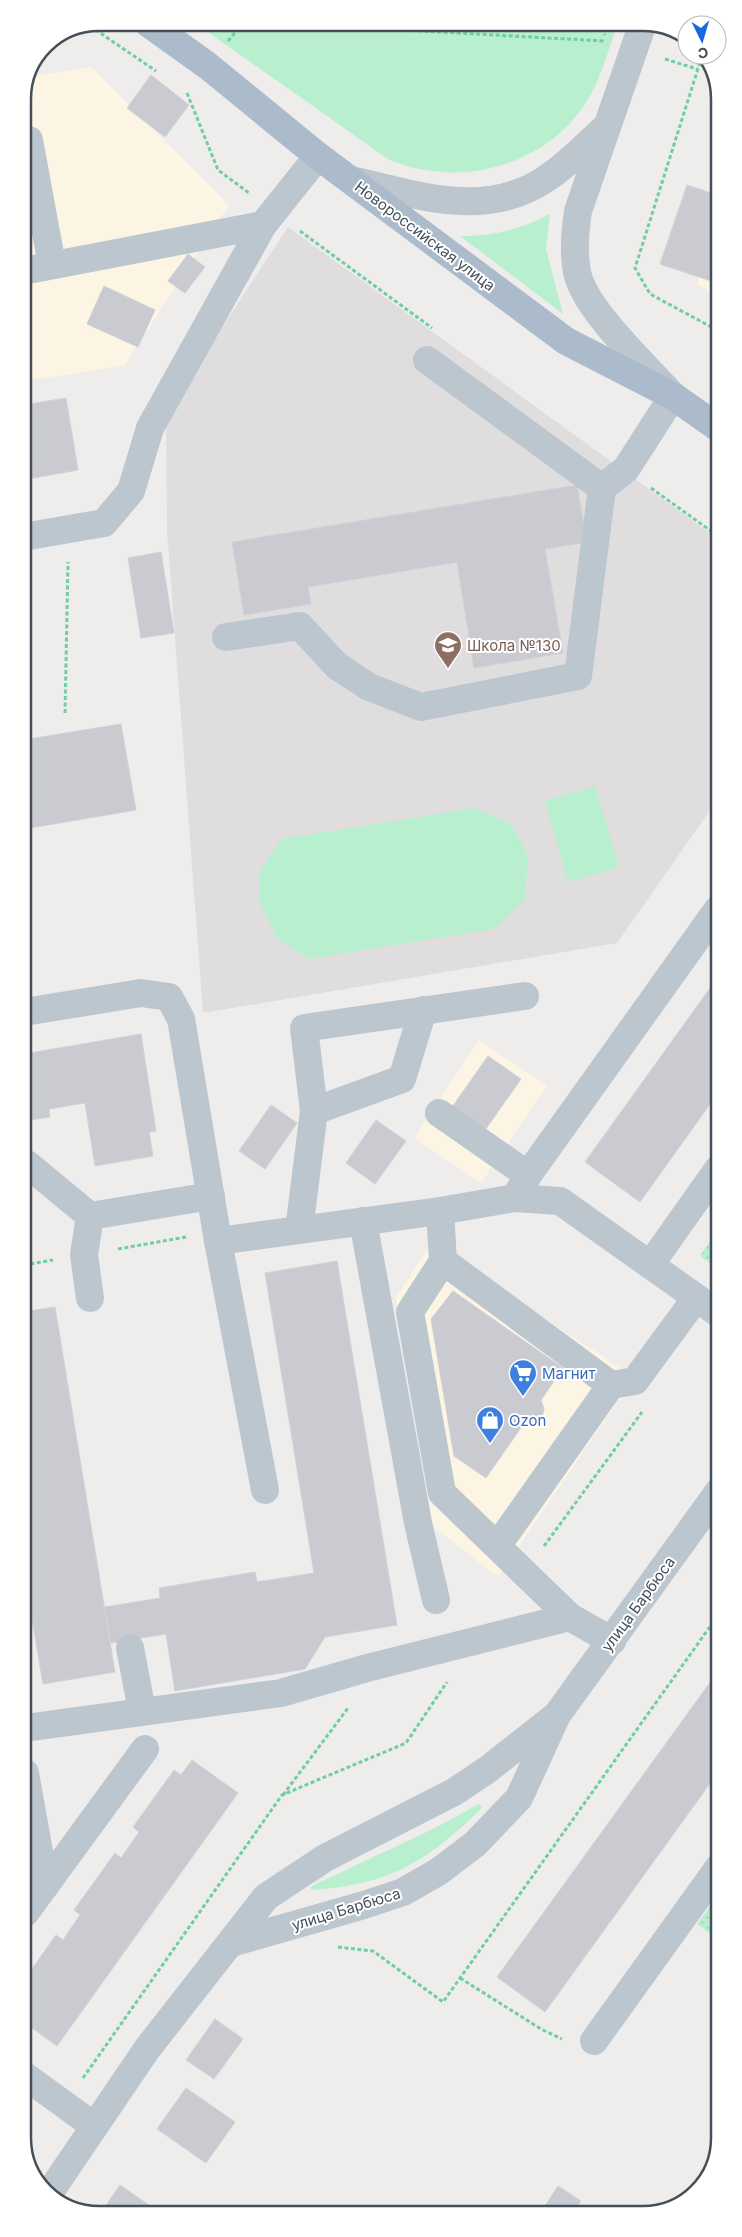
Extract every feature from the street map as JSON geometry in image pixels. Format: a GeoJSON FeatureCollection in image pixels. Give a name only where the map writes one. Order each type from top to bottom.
{"type":"FeatureCollection","features":[{"type":"Feature","properties":{"kind":"main road","name":"Новороссийская улица"},"geometry":{"type":"LineString","coordinates":[[160,31],[208,66],[318,156],[566,340],[673,396],[711,423]]}},
{"type":"Feature","properties":{"kind":"street"},"geometry":{"type":"LineString","coordinates":[[226,637],[300,626],[337,666],[369,687],[420,707],[578,676],[602,488],[626,469],[673,396],[593,307],[577,273],[574,239],[578,211],[610,124],[641,31]]}},
{"type":"Feature","properties":{"kind":"street"},"geometry":{"type":"LineString","coordinates":[[351,180],[451,201],[466,203],[491,200],[515,194],[549,177],[610,124]]}},
{"type":"Feature","properties":{"kind":"street"},"geometry":{"type":"LineString","coordinates":[[31,151],[52,265]]}},
{"type":"Feature","properties":{"kind":"street"},"geometry":{"type":"LineString","coordinates":[[31,536],[104,523],[131,491],[150,428],[268,219],[318,156]]}},
{"type":"Feature","properties":{"kind":"street"},"geometry":{"type":"LineString","coordinates":[[31,269],[268,219]]}},
{"type":"Feature","properties":{"kind":"street"},"geometry":{"type":"LineString","coordinates":[[427,360],[602,488]]}},
{"type":"Feature","properties":{"kind":"street"},"geometry":{"type":"LineString","coordinates":[[218,1236],[299,1230],[440,1211],[521,1187],[711,919]]}},
{"type":"Feature","properties":{"kind":"street"},"geometry":{"type":"LineString","coordinates":[[31,1011],[141,993],[169,997],[181,1019],[218,1236],[265,1490]]}},
{"type":"Feature","properties":{"kind":"street"},"geometry":{"type":"LineString","coordinates":[[299,1230],[314,1111],[304,1028],[525,996]]}},
{"type":"Feature","properties":{"kind":"street"},"geometry":{"type":"LineString","coordinates":[[314,1111],[402,1079],[423,1010]]}},
{"type":"Feature","properties":{"kind":"street"},"geometry":{"type":"LineString","coordinates":[[439,1113],[521,1187],[560,1201],[711,1308]]}},
{"type":"Feature","properties":{"kind":"street"},"geometry":{"type":"LineString","coordinates":[[31,1167],[90,1216],[211,1196]]}},
{"type":"Feature","properties":{"kind":"street"},"geometry":{"type":"LineString","coordinates":[[650,1265],[711,1179]]}},
{"type":"Feature","properties":{"kind":"street"},"geometry":{"type":"LineString","coordinates":[[440,1211],[443,1261],[410,1312],[442,1493],[498,1545],[570,1617],[612,1641]]}},
{"type":"Feature","properties":{"kind":"street"},"geometry":{"type":"LineString","coordinates":[[90,1216],[84,1255],[90,1298]]}},
{"type":"Feature","properties":{"kind":"street"},"geometry":{"type":"LineString","coordinates":[[363,1221],[418,1523],[436,1600]]}},
{"type":"Feature","properties":{"kind":"street"},"geometry":{"type":"LineString","coordinates":[[443,1261],[611,1385]]}},
{"type":"Feature","properties":{"kind":"street"},"geometry":{"type":"LineString","coordinates":[[498,1545],[611,1385],[635,1381],[696,1298]]}},
{"type":"Feature","properties":{"kind":"street","name":"улица Барбюса"},"geometry":{"type":"LineString","coordinates":[[231,1943],[403,1892],[438,1872],[476,1844],[519,1798],[557,1716],[711,1502]]}},
{"type":"Feature","properties":{"kind":"street"},"geometry":{"type":"LineString","coordinates":[[31,1727],[281,1693],[367,1668],[570,1617]]}},
{"type":"Feature","properties":{"kind":"street"},"geometry":{"type":"LineString","coordinates":[[130,1648],[142,1711]]}},
{"type":"Feature","properties":{"kind":"street","name":"улица Барбюса"},"geometry":{"type":"LineString","coordinates":[[53,2188],[147,2049],[266,1898],[325,1858],[454,1792],[487,1770],[557,1716]]}},
{"type":"Feature","properties":{"kind":"street"},"geometry":{"type":"LineString","coordinates":[[31,1906],[145,1748]]}},
{"type":"Feature","properties":{"kind":"street"},"geometry":{"type":"LineString","coordinates":[[31,1807],[45,1886]]}},
{"type":"Feature","properties":{"kind":"street"},"geometry":{"type":"LineString","coordinates":[[594,2041],[711,1878]]}},
{"type":"Feature","properties":{"kind":"street"},"geometry":{"type":"LineString","coordinates":[[31,2080],[94,2126]]}},
{"type":"Feature","properties":{"kind":"path"},"geometry":{"type":"LineString","coordinates":[[98,31],[164,77]]}},
{"type":"Feature","properties":{"kind":"path"},"geometry":{"type":"LineString","coordinates":[[433,31],[609,41],[602,31]]}},
{"type":"Feature","properties":{"kind":"path"},"geometry":{"type":"LineString","coordinates":[[636,48],[697,70]]}},
{"type":"Feature","properties":{"kind":"path"},"geometry":{"type":"LineString","coordinates":[[699,65],[635,268],[650,294],[711,327]]}},
{"type":"Feature","properties":{"kind":"path"},"geometry":{"type":"LineString","coordinates":[[180,88],[189,94],[218,170],[268,219],[434,329]]}},
{"type":"Feature","properties":{"kind":"path"},"geometry":{"type":"LineString","coordinates":[[626,469],[711,531]]}},
{"type":"Feature","properties":{"kind":"path"},"geometry":{"type":"LineString","coordinates":[[65,713],[68,529]]}},
{"type":"Feature","properties":{"kind":"path"},"geometry":{"type":"LineString","coordinates":[[31,1264],[218,1236]]}},
{"type":"Feature","properties":{"kind":"path"},"geometry":{"type":"LineString","coordinates":[[525,1572],[646,1406]]}},
{"type":"Feature","properties":{"kind":"path"},"geometry":{"type":"LineString","coordinates":[[282,1795],[406,1743],[448,1679]]}},
{"type":"Feature","properties":{"kind":"path"},"geometry":{"type":"LineString","coordinates":[[65,2104],[282,1795],[352,1703]]}},
{"type":"Feature","properties":{"kind":"path"},"geometry":{"type":"LineString","coordinates":[[460,1978],[556,2038],[568,2041],[594,2041]]}},
{"type":"Feature","properties":{"kind":"shaded area"},"geometry":{"type":"Polygon","coordinates":[[[91,67],[229,205],[124,366],[31,380],[31,99],[35,76],[91,67]]]}},
{"type":"Feature","properties":{"kind":"shaded area","name":"Школа №130"},"geometry":{"type":"Polygon","coordinates":[[[288,227],[711,534],[711,809],[617,943],[203,1013],[167,530],[166,413],[288,227]]]}},
{"type":"Feature","properties":{"kind":"shaded area"},"geometry":{"type":"Polygon","coordinates":[[[711,238],[711,292],[697,284],[711,238]]]}},
{"type":"Feature","properties":{"kind":"shaded area"},"geometry":{"type":"Polygon","coordinates":[[[479,1040],[547,1086],[481,1183],[414,1138],[479,1040]]]}},
{"type":"Feature","properties":{"kind":"shaded area"},"geometry":{"type":"Polygon","coordinates":[[[431,1244],[634,1377],[498,1577],[433,1526],[396,1298],[431,1244]]]}},
{"type":"Feature","properties":{"kind":"green space"},"geometry":{"type":"Polygon","coordinates":[[[206,31],[615,31],[591,95],[567,126],[546,144],[522,157],[496,167],[469,172],[442,172],[414,168],[388,159],[206,31]]]}},
{"type":"Feature","properties":{"kind":"green space"},"geometry":{"type":"Polygon","coordinates":[[[550,214],[546,249],[563,314],[460,236],[484,235],[506,231],[550,214]]]}},
{"type":"Feature","properties":{"kind":"green space"},"geometry":{"type":"Polygon","coordinates":[[[595,786],[619,867],[568,882],[545,801],[595,786]]]}},
{"type":"Feature","properties":{"kind":"green space"},"geometry":{"type":"Polygon","coordinates":[[[475,808],[511,824],[528,855],[525,898],[494,929],[309,959],[277,938],[259,901],[260,871],[281,839],[475,808]]]}},
{"type":"Feature","properties":{"kind":"green space"},"geometry":{"type":"Polygon","coordinates":[[[711,1240],[711,1264],[700,1256],[711,1240]]]}},
{"type":"Feature","properties":{"kind":"green space"},"geometry":{"type":"Polygon","coordinates":[[[479,1804],[482,1808],[462,1827],[425,1856],[406,1867],[363,1883],[312,1890],[310,1887],[435,1828],[479,1804]]]}},
{"type":"Feature","properties":{"kind":"green space"},"geometry":{"type":"Polygon","coordinates":[[[711,1905],[711,1934],[697,1924],[711,1905]]]}},
{"type":"Feature","properties":{"kind":"building"},"geometry":{"type":"Polygon","coordinates":[[[151,75],[189,105],[165,137],[127,108],[151,75]]]}},
{"type":"Feature","properties":{"kind":"building"},"geometry":{"type":"Polygon","coordinates":[[[687,185],[711,193],[711,281],[660,264],[687,185]]]}},
{"type":"Feature","properties":{"kind":"building"},"geometry":{"type":"Polygon","coordinates":[[[188,254],[205,267],[185,293],[168,281],[188,254]]]}},
{"type":"Feature","properties":{"kind":"building"},"geometry":{"type":"Polygon","coordinates":[[[104,286],[155,310],[138,347],[87,324],[104,286]]]}},
{"type":"Feature","properties":{"kind":"building"},"geometry":{"type":"Polygon","coordinates":[[[66,398],[78,470],[31,479],[31,404],[66,398]]]}},
{"type":"Feature","properties":{"kind":"building"},"geometry":{"type":"Polygon","coordinates":[[[577,485],[587,542],[545,549],[563,653],[474,668],[457,562],[308,587],[311,604],[244,615],[232,542],[577,485]]]}},
{"type":"Feature","properties":{"kind":"building"},"geometry":{"type":"Polygon","coordinates":[[[161,552],[174,633],[141,638],[128,558],[161,552]]]}},
{"type":"Feature","properties":{"kind":"building"},"geometry":{"type":"Polygon","coordinates":[[[121,724],[136,810],[31,828],[31,739],[121,724]]]}},
{"type":"Feature","properties":{"kind":"building"},"geometry":{"type":"Polygon","coordinates":[[[711,987],[711,1103],[640,1202],[585,1162],[711,987]]]}},
{"type":"Feature","properties":{"kind":"building"},"geometry":{"type":"Polygon","coordinates":[[[141,1034],[156,1131],[149,1132],[153,1156],[95,1166],[85,1103],[49,1109],[50,1117],[31,1120],[31,1053],[141,1034]]]}},
{"type":"Feature","properties":{"kind":"building"},"geometry":{"type":"Polygon","coordinates":[[[488,1056],[521,1079],[483,1133],[450,1110],[488,1056]]]}},
{"type":"Feature","properties":{"kind":"building"},"geometry":{"type":"Polygon","coordinates":[[[271,1105],[297,1123],[265,1169],[239,1151],[271,1105]]]}},
{"type":"Feature","properties":{"kind":"building"},"geometry":{"type":"Polygon","coordinates":[[[376,1120],[406,1141],[375,1184],[346,1163],[376,1120]]]}},
{"type":"Feature","properties":{"kind":"building"},"geometry":{"type":"Polygon","coordinates":[[[337,1261],[397,1625],[325,1637],[305,1669],[175,1691],[166,1634],[111,1643],[105,1607],[160,1598],[159,1588],[255,1572],[257,1582],[314,1573],[265,1273],[337,1261]]]}},
{"type":"Feature","properties":{"kind":"building"},"geometry":{"type":"Polygon","coordinates":[[[453,1291],[563,1368],[541,1400],[544,1409],[542,1417],[535,1423],[525,1422],[486,1478],[454,1456],[431,1319],[453,1291]]]}},
{"type":"Feature","properties":{"kind":"building"},"geometry":{"type":"Polygon","coordinates":[[[55,1307],[115,1672],[43,1684],[31,1613],[31,1311],[55,1307]]]}},
{"type":"Feature","properties":{"kind":"building"},"geometry":{"type":"Polygon","coordinates":[[[711,1681],[711,1782],[545,2012],[497,1977],[711,1681]]]}},
{"type":"Feature","properties":{"kind":"building"},"geometry":{"type":"Polygon","coordinates":[[[192,1760],[238,1793],[57,2046],[31,2027],[31,1970],[56,1935],[63,1940],[80,1915],[74,1910],[115,1853],[121,1858],[139,1832],[133,1827],[174,1770],[181,1775],[192,1760]]]}},
{"type":"Feature","properties":{"kind":"building"},"geometry":{"type":"Polygon","coordinates":[[[215,2019],[243,2039],[214,2079],[186,2060],[215,2019]]]}},
{"type":"Feature","properties":{"kind":"building"},"geometry":{"type":"Polygon","coordinates":[[[186,2088],[235,2122],[206,2163],[157,2129],[186,2088]]]}},
{"type":"Feature","properties":{"kind":"building"},"geometry":{"type":"Polygon","coordinates":[[[120,2185],[150,2206],[106,2206],[120,2185]]]}},
{"type":"Feature","properties":{"kind":"building"},"geometry":{"type":"Polygon","coordinates":[[[558,2186],[581,2201],[577,2206],[545,2206],[558,2186]]]}},
{"type":"Feature","properties":{"kind":"place","name":"Школа №130"},"geometry":{"type":"Point","coordinates":[448,669]}},
{"type":"Feature","properties":{"kind":"place","name":"Магнит"},"geometry":{"type":"Point","coordinates":[523,1397]}},
{"type":"Feature","properties":{"kind":"place","name":"Ozon"},"geometry":{"type":"Point","coordinates":[490,1444]}}]}
